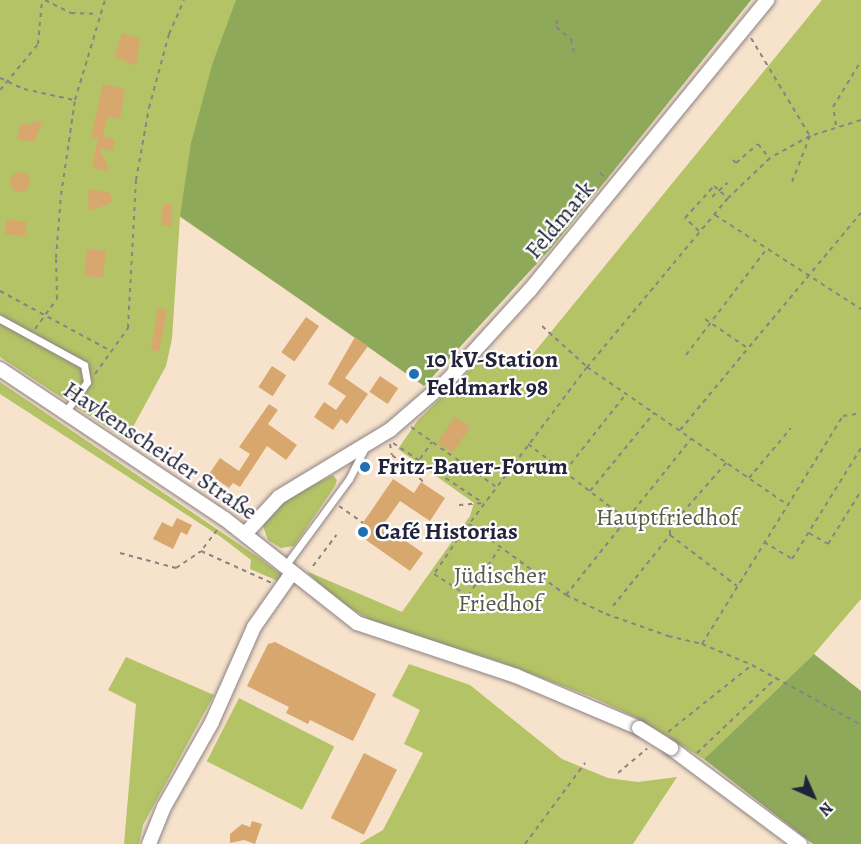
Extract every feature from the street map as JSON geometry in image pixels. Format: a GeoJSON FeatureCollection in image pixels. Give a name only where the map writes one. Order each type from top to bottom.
{"type":"FeatureCollection","features":[{"type":"Feature","properties":{"kind":"street","name":"Feldmark"},"geometry":{"type":"LineString","coordinates":[[245,534],[279,497],[365,447],[448,380],[530,290],[767,0]]}},
{"type":"Feature","properties":{"kind":"street","name":"Havkenscheider Straße"},"geometry":{"type":"LineString","coordinates":[[0,369],[225,519],[336,610],[372,630],[516,676],[639,728],[671,748],[800,844]]}},
{"type":"Feature","properties":{"kind":"street"},"geometry":{"type":"LineString","coordinates":[[148,844],[254,627],[283,587],[288,570]]}},
{"type":"Feature","properties":{"kind":"lane"},"geometry":{"type":"LineString","coordinates":[[0,319],[80,361],[87,370],[87,382],[65,412]]}},
{"type":"Feature","properties":{"kind":"lane","name":"Feldmark"},"geometry":{"type":"LineString","coordinates":[[288,570],[349,479],[365,447]]}},
{"type":"Feature","properties":{"kind":"path"},"geometry":{"type":"LineString","coordinates":[[0,90],[38,44],[44,0],[71,13],[99,14]]}},
{"type":"Feature","properties":{"kind":"path"},"geometry":{"type":"LineString","coordinates":[[32,334],[57,299],[61,195],[75,100],[105,0]]}},
{"type":"Feature","properties":{"kind":"path"},"geometry":{"type":"LineString","coordinates":[[87,382],[111,351],[124,339],[130,320],[136,180],[149,108],[169,34],[184,0]]}},
{"type":"Feature","properties":{"kind":"path"},"geometry":{"type":"LineString","coordinates":[[557,20],[556,27],[571,39],[574,52]]}},
{"type":"Feature","properties":{"kind":"path"},"geometry":{"type":"LineString","coordinates":[[745,28],[810,135]]}},
{"type":"Feature","properties":{"kind":"path"},"geometry":{"type":"LineString","coordinates":[[836,125],[833,107],[861,61]]}},
{"type":"Feature","properties":{"kind":"path"},"geometry":{"type":"LineString","coordinates":[[0,78],[5,82],[75,100]]}},
{"type":"Feature","properties":{"kind":"path"},"geometry":{"type":"LineString","coordinates":[[499,549],[468,596],[434,573],[495,486],[586,367],[728,198],[770,159],[810,135],[836,125],[861,120]]}},
{"type":"Feature","properties":{"kind":"path"},"geometry":{"type":"LineString","coordinates":[[792,182],[810,135]]}},
{"type":"Feature","properties":{"kind":"path"},"geometry":{"type":"LineString","coordinates":[[733,160],[736,163],[758,144],[770,159]]}},
{"type":"Feature","properties":{"kind":"path"},"geometry":{"type":"LineString","coordinates":[[712,197],[727,183]]}},
{"type":"Feature","properties":{"kind":"path"},"geometry":{"type":"LineString","coordinates":[[699,231],[685,218],[714,186],[728,198]]}},
{"type":"Feature","properties":{"kind":"path"},"geometry":{"type":"LineString","coordinates":[[680,430],[861,213]]}},
{"type":"Feature","properties":{"kind":"path"},"geometry":{"type":"LineString","coordinates":[[714,214],[807,277],[861,309]]}},
{"type":"Feature","properties":{"kind":"path"},"geometry":{"type":"LineString","coordinates":[[686,355],[766,250]]}},
{"type":"Feature","properties":{"kind":"path"},"geometry":{"type":"LineString","coordinates":[[0,291],[47,313],[111,351]]}},
{"type":"Feature","properties":{"kind":"path"},"geometry":{"type":"LineString","coordinates":[[705,319],[711,320],[749,349]]}},
{"type":"Feature","properties":{"kind":"path"},"geometry":{"type":"LineString","coordinates":[[542,326],[586,367],[788,505]]}},
{"type":"Feature","properties":{"kind":"path"},"geometry":{"type":"LineString","coordinates":[[565,471],[626,394]]}},
{"type":"Feature","properties":{"kind":"path"},"geometry":{"type":"LineString","coordinates":[[702,644],[843,416],[861,412]]}},
{"type":"Feature","properties":{"kind":"path"},"geometry":{"type":"LineString","coordinates":[[590,491],[654,413]]}},
{"type":"Feature","properties":{"kind":"path"},"geometry":{"type":"LineString","coordinates":[[401,420],[495,486]]}},
{"type":"Feature","properties":{"kind":"path"},"geometry":{"type":"LineString","coordinates":[[749,478],[791,428]]}},
{"type":"Feature","properties":{"kind":"path"},"geometry":{"type":"LineString","coordinates":[[566,595],[692,438]]}},
{"type":"Feature","properties":{"kind":"path"},"geometry":{"type":"LineString","coordinates":[[425,483],[392,455],[390,440],[483,503]]}},
{"type":"Feature","properties":{"kind":"path"},"geometry":{"type":"LineString","coordinates":[[419,460],[432,442]]}},
{"type":"Feature","properties":{"kind":"path"},"geometry":{"type":"LineString","coordinates":[[527,444],[627,519]]}},
{"type":"Feature","properties":{"kind":"path"},"geometry":{"type":"LineString","coordinates":[[764,543],[792,559],[861,448]]}},
{"type":"Feature","properties":{"kind":"path"},"geometry":{"type":"LineString","coordinates":[[613,606],[670,535],[670,527],[727,462]]}},
{"type":"Feature","properties":{"kind":"path"},"geometry":{"type":"LineString","coordinates":[[809,532],[828,544],[861,491]]}},
{"type":"Feature","properties":{"kind":"path"},"geometry":{"type":"LineString","coordinates":[[459,505],[483,503]]}},
{"type":"Feature","properties":{"kind":"path"},"geometry":{"type":"LineString","coordinates":[[339,506],[363,523]]}},
{"type":"Feature","properties":{"kind":"path"},"geometry":{"type":"LineString","coordinates":[[120,553],[176,568],[201,551],[225,519]]}},
{"type":"Feature","properties":{"kind":"path"},"geometry":{"type":"LineString","coordinates":[[469,524],[499,549],[566,595],[658,633],[702,644],[752,664],[861,725]]}},
{"type":"Feature","properties":{"kind":"path"},"geometry":{"type":"LineString","coordinates":[[313,566],[336,535]]}},
{"type":"Feature","properties":{"kind":"path"},"geometry":{"type":"LineString","coordinates":[[670,535],[736,586]]}},
{"type":"Feature","properties":{"kind":"path"},"geometry":{"type":"LineString","coordinates":[[201,551],[283,587]]}},
{"type":"Feature","properties":{"kind":"path"},"geometry":{"type":"LineString","coordinates":[[667,733],[752,664]]}},
{"type":"Feature","properties":{"kind":"path"},"geometry":{"type":"LineString","coordinates":[[689,761],[777,676]]}},
{"type":"Feature","properties":{"kind":"path"},"geometry":{"type":"LineString","coordinates":[[618,773],[650,746]]}},
{"type":"Feature","properties":{"kind":"path"},"geometry":{"type":"LineString","coordinates":[[525,844],[585,763]]}},
{"type":"Feature","properties":{"kind":"green space"},"geometry":{"type":"Polygon","coordinates":[[[0,0],[751,0],[536,265],[319,312],[180,217],[172,339],[166,366],[126,440],[0,357],[0,0]]]}},
{"type":"Feature","properties":{"kind":"green space"},"geometry":{"type":"Polygon","coordinates":[[[236,0],[751,0],[553,246],[424,386],[180,216],[191,143],[213,62],[236,0]]]}},
{"type":"Feature","properties":{"kind":"green space","name":"Hauptfriedhof"},"geometry":{"type":"Polygon","coordinates":[[[822,0],[861,0],[861,599],[814,654],[704,759],[639,719],[594,698],[500,662],[377,624],[337,600],[306,571],[402,612],[470,516],[474,503],[398,449],[418,420],[492,349],[519,371],[822,0]]]}},
{"type":"Feature","properties":{"kind":"green space"},"geometry":{"type":"Polygon","coordinates":[[[0,382],[258,557],[282,575],[278,581],[250,569],[251,560],[221,537],[0,394],[0,382]]]}},
{"type":"Feature","properties":{"kind":"green space"},"geometry":{"type":"Polygon","coordinates":[[[333,475],[337,480],[335,486],[294,546],[281,548],[268,540],[262,523],[284,500],[333,475]]]}},
{"type":"Feature","properties":{"kind":"green space"},"geometry":{"type":"Polygon","coordinates":[[[814,654],[861,691],[861,844],[813,844],[704,759],[814,654]]]}},
{"type":"Feature","properties":{"kind":"green space"},"geometry":{"type":"Polygon","coordinates":[[[126,657],[214,695],[143,825],[139,844],[124,844],[136,704],[108,690],[126,657]]]}},
{"type":"Feature","properties":{"kind":"green space"},"geometry":{"type":"Polygon","coordinates":[[[409,664],[470,685],[562,759],[608,778],[638,782],[677,777],[633,844],[359,844],[383,830],[423,753],[404,744],[420,710],[392,696],[409,664]]]}},
{"type":"Feature","properties":{"kind":"green space"},"geometry":{"type":"Polygon","coordinates":[[[239,698],[334,747],[302,810],[207,761],[239,698]]]}},
{"type":"Feature","properties":{"kind":"building"},"geometry":{"type":"Polygon","coordinates":[[[122,33],[140,39],[136,66],[115,57],[122,33]]]}},
{"type":"Feature","properties":{"kind":"building"},"geometry":{"type":"Polygon","coordinates":[[[103,84],[125,89],[120,119],[107,117],[103,137],[115,139],[113,151],[99,148],[110,171],[92,168],[98,138],[91,137],[103,84]]]}},
{"type":"Feature","properties":{"kind":"building"},"geometry":{"type":"Polygon","coordinates":[[[33,121],[42,123],[34,142],[17,139],[20,123],[32,126],[33,121]]]}},
{"type":"Feature","properties":{"kind":"building"},"geometry":{"type":"Polygon","coordinates":[[[20,172],[27,175],[30,182],[27,189],[20,192],[13,189],[10,182],[13,175],[20,172]]]}},
{"type":"Feature","properties":{"kind":"building"},"geometry":{"type":"Polygon","coordinates":[[[88,189],[109,192],[113,202],[89,212],[88,189]]]}},
{"type":"Feature","properties":{"kind":"building"},"geometry":{"type":"Polygon","coordinates":[[[163,204],[172,204],[171,226],[161,225],[163,204]]]}},
{"type":"Feature","properties":{"kind":"building"},"geometry":{"type":"Polygon","coordinates":[[[7,219],[27,222],[24,237],[5,234],[7,219]]]}},
{"type":"Feature","properties":{"kind":"building"},"geometry":{"type":"Polygon","coordinates":[[[87,249],[106,251],[103,278],[84,276],[87,249]]]}},
{"type":"Feature","properties":{"kind":"building"},"geometry":{"type":"Polygon","coordinates":[[[158,308],[167,310],[159,351],[151,350],[158,308]]]}},
{"type":"Feature","properties":{"kind":"building"},"geometry":{"type":"Polygon","coordinates":[[[306,317],[319,326],[294,361],[281,352],[306,317]]]}},
{"type":"Feature","properties":{"kind":"building"},"geometry":{"type":"Polygon","coordinates":[[[355,337],[368,346],[345,378],[368,394],[347,424],[341,419],[333,430],[314,417],[324,402],[336,410],[346,396],[328,384],[355,337]]]}},
{"type":"Feature","properties":{"kind":"building"},"geometry":{"type":"Polygon","coordinates":[[[272,366],[286,375],[273,396],[258,387],[272,366]]]}},
{"type":"Feature","properties":{"kind":"building"},"geometry":{"type":"Polygon","coordinates":[[[380,376],[398,388],[388,404],[369,392],[380,376]]]}},
{"type":"Feature","properties":{"kind":"building"},"geometry":{"type":"Polygon","coordinates":[[[269,404],[278,410],[268,424],[297,445],[286,460],[267,446],[240,487],[233,483],[229,488],[209,474],[220,458],[239,471],[250,454],[239,447],[269,404]]]}},
{"type":"Feature","properties":{"kind":"building"},"geometry":{"type":"Polygon","coordinates":[[[455,417],[470,427],[453,453],[438,443],[455,417]]]}},
{"type":"Feature","properties":{"kind":"building"},"geometry":{"type":"Polygon","coordinates":[[[393,479],[414,493],[421,482],[445,498],[430,521],[400,501],[383,525],[423,553],[410,571],[356,533],[393,479]]]}},
{"type":"Feature","properties":{"kind":"building"},"geometry":{"type":"Polygon","coordinates":[[[177,518],[192,525],[187,535],[181,532],[173,549],[153,539],[162,522],[172,527],[177,518]]]}},
{"type":"Feature","properties":{"kind":"building"},"geometry":{"type":"Polygon","coordinates":[[[275,642],[376,694],[353,741],[310,720],[308,724],[286,713],[289,707],[247,686],[268,644],[275,642]]]}},
{"type":"Feature","properties":{"kind":"building"},"geometry":{"type":"Polygon","coordinates":[[[364,753],[397,770],[364,835],[331,818],[364,753]]]}},
{"type":"Feature","properties":{"kind":"building"},"geometry":{"type":"Polygon","coordinates":[[[252,821],[262,824],[255,844],[244,840],[230,843],[230,834],[242,824],[250,827],[252,821]]]}},
{"type":"Feature","properties":{"kind":"place","name":"10 kV-Station Feldmark 98"},"geometry":{"type":"Point","coordinates":[414,374]}},
{"type":"Feature","properties":{"kind":"place","name":"Fritz-Bauer-Forum"},"geometry":{"type":"Point","coordinates":[365,467]}},
{"type":"Feature","properties":{"kind":"place","name":"Café Historias"},"geometry":{"type":"Point","coordinates":[363,532]}},
{"type":"Feature","properties":{"kind":"park label","name":"Jüdischer Friedhof"},"geometry":{"type":"Point","coordinates":[500,590]}}]}
